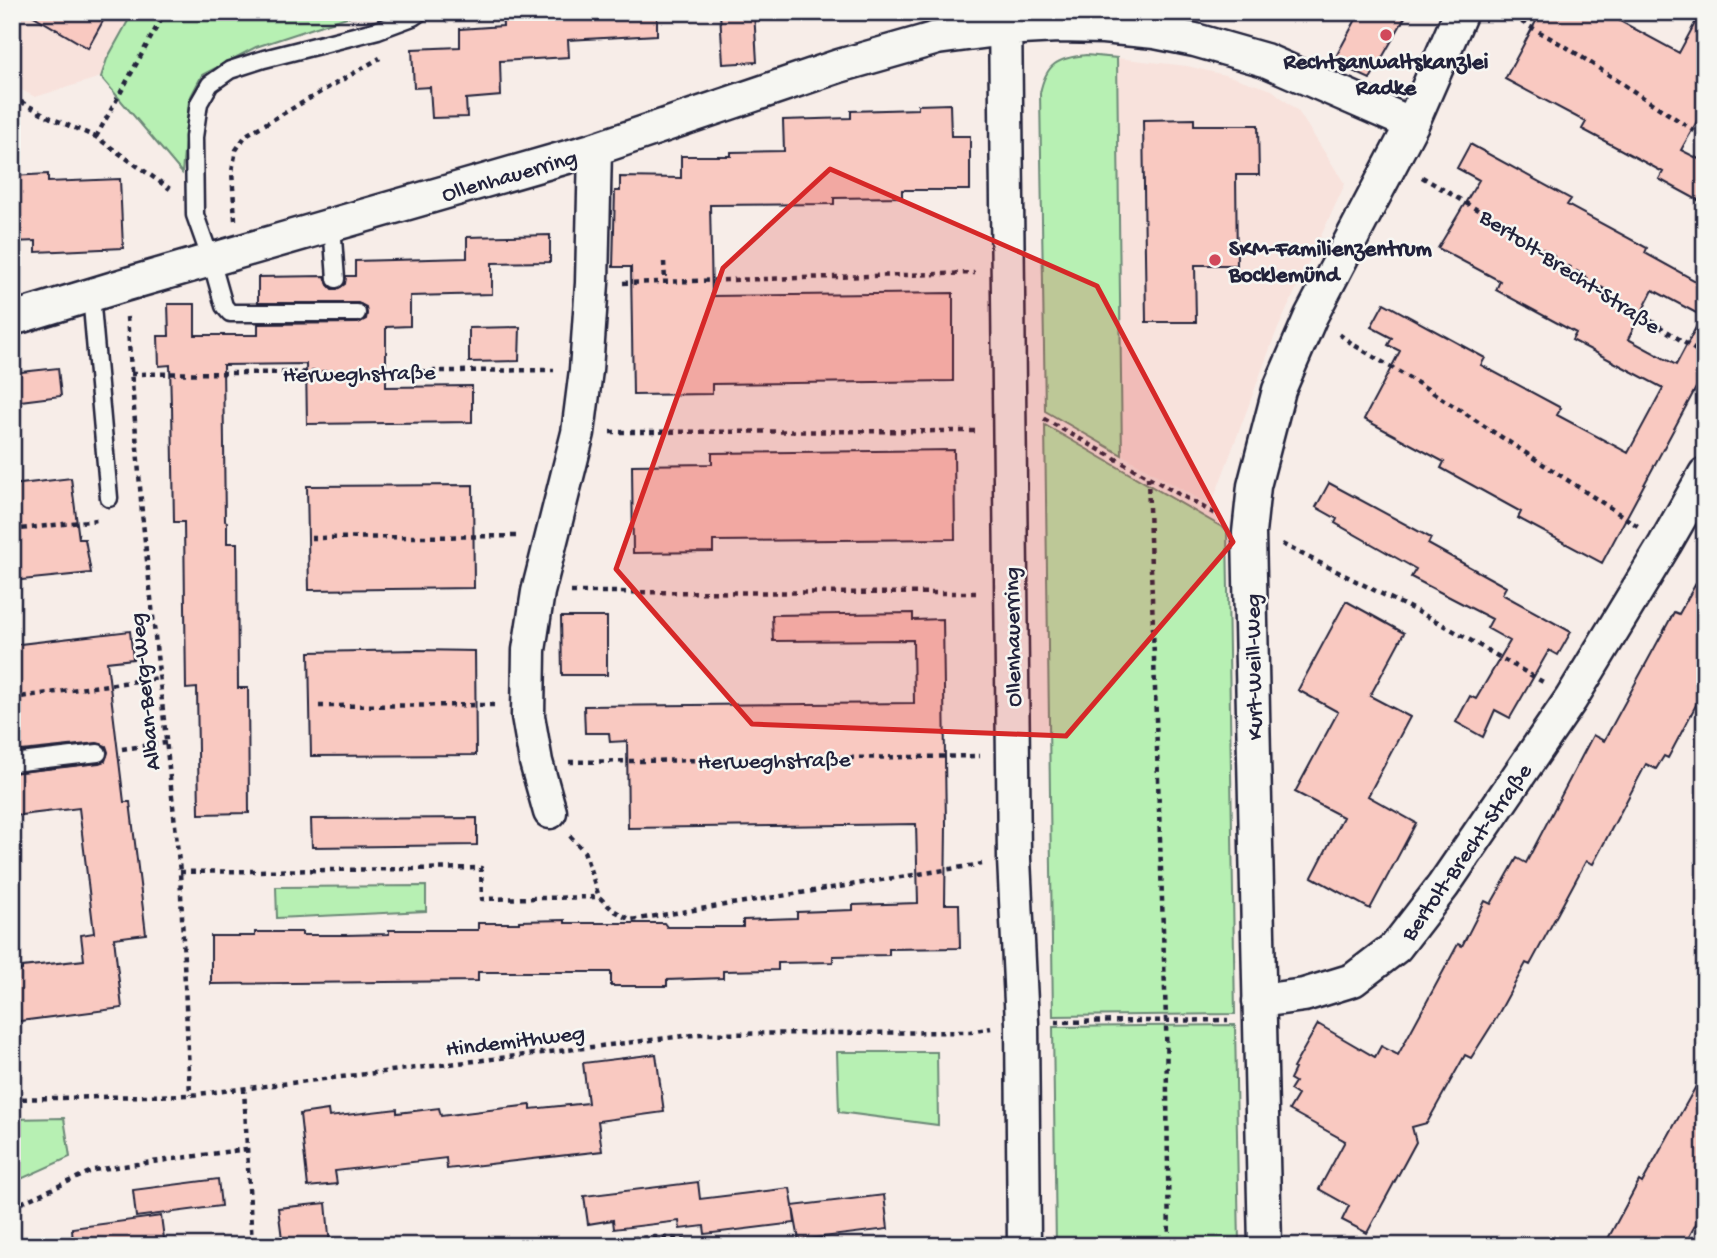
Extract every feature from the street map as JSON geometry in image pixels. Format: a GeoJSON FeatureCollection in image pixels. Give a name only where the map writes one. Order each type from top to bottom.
{"type":"FeatureCollection","features":[{"type":"Feature","properties":{"kind":"street","name":"Kurt-Weill-Weg"},"geometry":{"type":"LineString","coordinates":[[1265,1246],[1249,533],[1254,485],[1279,390],[1311,316],[1412,124],[1461,12]]}},
{"type":"Feature","properties":{"kind":"street"},"geometry":{"type":"LineString","coordinates":[[1005,20],[1155,32],[1195,40],[1265,60],[1412,124]]}},
{"type":"Feature","properties":{"kind":"street","name":"Ollenhauerring"},"geometry":{"type":"LineString","coordinates":[[12,319],[595,149],[839,66],[1005,20],[1012,756],[1021,1023],[1024,1246]]}},
{"type":"Feature","properties":{"kind":"street"},"geometry":{"type":"LineString","coordinates":[[550,813],[536,762],[528,716],[529,650],[538,592],[578,433],[592,284],[595,149]]}},
{"type":"Feature","properties":{"kind":"street","name":"Bertolt-Brecht-Straße"},"geometry":{"type":"LineString","coordinates":[[1259,1011],[1353,980],[1396,947],[1443,886],[1571,699],[1705,474]]}},
{"type":"Feature","properties":{"kind":"lane"},"geometry":{"type":"LineString","coordinates":[[358,313],[230,313],[224,306],[195,215],[194,137],[199,103],[210,84],[230,71],[378,30],[420,12]]}},
{"type":"Feature","properties":{"kind":"lane"},"geometry":{"type":"LineString","coordinates":[[332,225],[335,279]]}},
{"type":"Feature","properties":{"kind":"lane"},"geometry":{"type":"LineString","coordinates":[[91,295],[109,498]]}},
{"type":"Feature","properties":{"kind":"lane"},"geometry":{"type":"LineString","coordinates":[[12,764],[98,753]]}},
{"type":"Feature","properties":{"kind":"path"},"geometry":{"type":"LineString","coordinates":[[96,136],[165,12]]}},
{"type":"Feature","properties":{"kind":"path"},"geometry":{"type":"LineString","coordinates":[[445,21],[455,12]]}},
{"type":"Feature","properties":{"kind":"path"},"geometry":{"type":"LineString","coordinates":[[1504,12],[1568,48],[1705,138]]}},
{"type":"Feature","properties":{"kind":"path"},"geometry":{"type":"LineString","coordinates":[[233,189],[232,171],[236,150],[246,135],[385,55]]}},
{"type":"Feature","properties":{"kind":"path"},"geometry":{"type":"LineString","coordinates":[[12,97],[51,118],[96,136],[167,186],[195,215]]}},
{"type":"Feature","properties":{"kind":"path","name":"Bertolt-Brecht-Straße"},"geometry":{"type":"LineString","coordinates":[[1436,184],[1705,356]]}},
{"type":"Feature","properties":{"kind":"path"},"geometry":{"type":"LineString","coordinates":[[664,262],[665,281]]}},
{"type":"Feature","properties":{"kind":"path"},"geometry":{"type":"LineString","coordinates":[[592,284],[1007,272]]}},
{"type":"Feature","properties":{"kind":"path","name":"Alban-Berg-Weg"},"geometry":{"type":"LineString","coordinates":[[124,285],[142,513],[180,872],[190,1095]]}},
{"type":"Feature","properties":{"kind":"path"},"geometry":{"type":"LineString","coordinates":[[1340,335],[1665,544]]}},
{"type":"Feature","properties":{"kind":"path","name":"Herweghstraße"},"geometry":{"type":"LineString","coordinates":[[131,374],[586,370]]}},
{"type":"Feature","properties":{"kind":"path"},"geometry":{"type":"LineString","coordinates":[[1009,399],[1249,533]]}},
{"type":"Feature","properties":{"kind":"path"},"geometry":{"type":"LineString","coordinates":[[578,433],[1009,431]]}},
{"type":"Feature","properties":{"kind":"path"},"geometry":{"type":"LineString","coordinates":[[1148,477],[1166,1020],[1169,1246]]}},
{"type":"Feature","properties":{"kind":"path"},"geometry":{"type":"LineString","coordinates":[[132,515],[142,513]]}},
{"type":"Feature","properties":{"kind":"path"},"geometry":{"type":"LineString","coordinates":[[12,530],[98,520]]}},
{"type":"Feature","properties":{"kind":"path"},"geometry":{"type":"LineString","coordinates":[[311,538],[552,536]]}},
{"type":"Feature","properties":{"kind":"path"},"geometry":{"type":"LineString","coordinates":[[1286,545],[1458,633],[1571,699]]}},
{"type":"Feature","properties":{"kind":"path"},"geometry":{"type":"LineString","coordinates":[[538,592],[1011,593]]}},
{"type":"Feature","properties":{"kind":"path"},"geometry":{"type":"LineString","coordinates":[[12,698],[159,678]]}},
{"type":"Feature","properties":{"kind":"path"},"geometry":{"type":"LineString","coordinates":[[319,706],[528,705]]}},
{"type":"Feature","properties":{"kind":"path"},"geometry":{"type":"LineString","coordinates":[[98,753],[166,743]]}},
{"type":"Feature","properties":{"kind":"path","name":"Herweghstraße"},"geometry":{"type":"LineString","coordinates":[[536,762],[1012,756]]}},
{"type":"Feature","properties":{"kind":"path"},"geometry":{"type":"LineString","coordinates":[[550,813],[584,852],[599,897],[612,910],[631,920],[1014,859]]}},
{"type":"Feature","properties":{"kind":"path"},"geometry":{"type":"LineString","coordinates":[[180,872],[481,868],[482,900],[599,897]]}},
{"type":"Feature","properties":{"kind":"path","name":"Hindemithweg"},"geometry":{"type":"LineString","coordinates":[[12,1099],[190,1095],[701,1034],[971,1032],[1021,1023],[1166,1020],[1259,1011]]}},
{"type":"Feature","properties":{"kind":"path"},"geometry":{"type":"LineString","coordinates":[[244,1088],[252,1246]]}},
{"type":"Feature","properties":{"kind":"path"},"geometry":{"type":"LineString","coordinates":[[12,1207],[94,1170],[247,1149]]}},
{"type":"Feature","properties":{"kind":"path"},"geometry":{"type":"LineString","coordinates":[[554,1246],[556,1243],[655,1237],[746,1246]]}},
{"type":"Feature","properties":{"kind":"highlighted area"},"geometry":{"type":"Polygon","coordinates":[[[830,169],[1097,286],[1233,542],[1066,736],[752,724],[616,569],[723,268],[830,169]]]}},
{"type":"Feature","properties":{"kind":"shaded area"},"geometry":{"type":"Polygon","coordinates":[[[12,12],[133,12],[107,59],[101,77],[35,97],[12,85],[12,12]]]}},
{"type":"Feature","properties":{"kind":"shaded area","name":"SKM-Familienzentrum Bocklemünd"},"geometry":{"type":"Polygon","coordinates":[[[1117,58],[1187,66],[1272,90],[1298,111],[1345,184],[1275,335],[1211,506],[1122,455],[1117,58]]]}},
{"type":"Feature","properties":{"kind":"green space"},"geometry":{"type":"Polygon","coordinates":[[[133,12],[362,12],[256,47],[202,75],[189,100],[182,173],[101,77],[107,59],[133,12]]]}},
{"type":"Feature","properties":{"kind":"green space"},"geometry":{"type":"Polygon","coordinates":[[[1086,55],[1117,58],[1122,455],[1045,411],[1040,93],[1046,75],[1054,64],[1067,58],[1086,55]]]}},
{"type":"Feature","properties":{"kind":"green space"},"geometry":{"type":"Polygon","coordinates":[[[1045,425],[1227,530],[1235,1014],[1053,1016],[1045,425]]]}},
{"type":"Feature","properties":{"kind":"green space"},"geometry":{"type":"Polygon","coordinates":[[[426,886],[426,911],[277,918],[276,887],[426,886]]]}},
{"type":"Feature","properties":{"kind":"green space"},"geometry":{"type":"Polygon","coordinates":[[[1235,1025],[1239,1246],[1056,1246],[1053,1027],[1235,1025]]]}},
{"type":"Feature","properties":{"kind":"green space"},"geometry":{"type":"Polygon","coordinates":[[[837,1052],[937,1052],[938,1125],[839,1112],[837,1052]]]}},
{"type":"Feature","properties":{"kind":"green space"},"geometry":{"type":"Polygon","coordinates":[[[64,1118],[70,1157],[12,1183],[12,1119],[64,1118]]]}},
{"type":"Feature","properties":{"kind":"building"},"geometry":{"type":"Polygon","coordinates":[[[27,12],[108,12],[88,48],[27,12]]]}},
{"type":"Feature","properties":{"kind":"building"},"geometry":{"type":"Polygon","coordinates":[[[502,12],[657,12],[657,35],[568,40],[569,57],[500,61],[501,96],[466,99],[467,117],[432,118],[430,87],[414,88],[412,49],[460,47],[460,29],[503,26],[502,12]]]}},
{"type":"Feature","properties":{"kind":"building"},"geometry":{"type":"Polygon","coordinates":[[[720,12],[754,12],[757,62],[723,64],[720,12]]]}},
{"type":"Feature","properties":{"kind":"building"},"geometry":{"type":"Polygon","coordinates":[[[1360,12],[1408,12],[1370,79],[1333,62],[1360,12]]]}},
{"type":"Feature","properties":{"kind":"building"},"geometry":{"type":"Polygon","coordinates":[[[1541,12],[1625,12],[1620,21],[1679,53],[1701,12],[1705,12],[1705,107],[1681,150],[1705,162],[1705,204],[1659,179],[1663,172],[1582,129],[1586,122],[1505,79],[1541,12]]]}},
{"type":"Feature","properties":{"kind":"building"},"geometry":{"type":"Polygon","coordinates":[[[950,104],[951,136],[970,136],[970,190],[902,190],[902,197],[834,198],[834,204],[710,205],[712,296],[953,293],[953,381],[712,384],[712,394],[633,395],[631,267],[613,267],[615,191],[620,191],[620,177],[681,178],[681,156],[731,156],[731,152],[784,151],[783,120],[851,118],[851,111],[918,109],[918,105],[950,104]]]}},
{"type":"Feature","properties":{"kind":"building"},"geometry":{"type":"Polygon","coordinates":[[[1194,119],[1194,125],[1258,125],[1259,175],[1236,175],[1237,265],[1195,265],[1196,322],[1146,322],[1143,120],[1194,119]]]}},
{"type":"Feature","properties":{"kind":"building"},"geometry":{"type":"Polygon","coordinates":[[[1470,144],[1571,199],[1567,205],[1647,248],[1645,253],[1705,286],[1705,371],[1602,563],[1518,518],[1521,512],[1441,468],[1444,462],[1364,419],[1400,351],[1388,345],[1392,338],[1371,327],[1384,303],[1485,358],[1481,365],[1561,408],[1557,415],[1628,453],[1663,388],[1572,340],[1576,333],[1496,290],[1500,281],[1438,248],[1479,180],[1457,168],[1470,144]],[[1653,290],[1628,339],[1676,365],[1702,316],[1653,290]]]}},
{"type":"Feature","properties":{"kind":"building"},"geometry":{"type":"Polygon","coordinates":[[[48,174],[48,182],[120,179],[123,248],[36,252],[36,241],[12,242],[12,176],[48,174]]]}},
{"type":"Feature","properties":{"kind":"building"},"geometry":{"type":"Polygon","coordinates":[[[550,235],[550,262],[492,263],[492,294],[410,296],[410,326],[386,327],[386,387],[472,386],[472,422],[307,424],[306,364],[223,365],[225,521],[227,543],[237,543],[238,688],[248,688],[249,813],[199,814],[197,688],[186,689],[184,522],[174,522],[170,365],[159,366],[158,336],[169,336],[168,304],[195,304],[195,335],[258,335],[258,324],[358,323],[366,319],[367,314],[366,307],[358,303],[258,303],[258,277],[325,276],[328,285],[337,289],[345,284],[346,276],[355,276],[355,261],[467,258],[467,237],[550,235]]]}},
{"type":"Feature","properties":{"kind":"building"},"geometry":{"type":"Polygon","coordinates":[[[520,327],[519,361],[469,362],[469,328],[520,327]]]}},
{"type":"Feature","properties":{"kind":"building"},"geometry":{"type":"Polygon","coordinates":[[[58,368],[61,396],[12,402],[12,373],[58,368]]]}},
{"type":"Feature","properties":{"kind":"building"},"geometry":{"type":"Polygon","coordinates":[[[954,450],[955,539],[713,541],[713,552],[633,553],[632,465],[712,464],[712,453],[954,450]]]}},
{"type":"Feature","properties":{"kind":"building"},"geometry":{"type":"Polygon","coordinates":[[[71,478],[79,539],[85,539],[91,573],[12,581],[12,485],[71,478]]]}},
{"type":"Feature","properties":{"kind":"building"},"geometry":{"type":"Polygon","coordinates":[[[1329,483],[1431,538],[1428,544],[1506,587],[1502,594],[1571,632],[1558,655],[1549,650],[1510,718],[1495,710],[1483,737],[1456,722],[1470,696],[1476,699],[1510,641],[1487,628],[1492,619],[1411,577],[1416,569],[1335,523],[1337,519],[1316,507],[1329,483]]]}},
{"type":"Feature","properties":{"kind":"building"},"geometry":{"type":"Polygon","coordinates":[[[473,485],[474,588],[309,590],[307,486],[473,485]]]}},
{"type":"Feature","properties":{"kind":"building"},"geometry":{"type":"Polygon","coordinates":[[[1705,567],[1705,688],[1668,758],[1664,756],[1656,769],[1646,764],[1593,864],[1586,861],[1530,965],[1526,963],[1471,1058],[1465,1055],[1427,1123],[1412,1127],[1416,1142],[1367,1233],[1342,1220],[1349,1206],[1319,1189],[1345,1141],[1289,1110],[1298,1095],[1290,1090],[1295,1082],[1290,1079],[1295,1069],[1293,1068],[1318,1024],[1375,1057],[1381,1046],[1398,1055],[1458,944],[1462,946],[1485,901],[1491,904],[1517,858],[1526,863],[1593,735],[1604,741],[1674,612],[1679,614],[1705,567]]]}},
{"type":"Feature","properties":{"kind":"building"},"geometry":{"type":"Polygon","coordinates":[[[1346,601],[1404,633],[1370,696],[1410,717],[1368,796],[1416,823],[1370,909],[1312,877],[1343,817],[1295,792],[1338,712],[1298,690],[1346,601]]]}},
{"type":"Feature","properties":{"kind":"building"},"geometry":{"type":"Polygon","coordinates":[[[913,613],[913,620],[943,619],[945,904],[959,904],[960,948],[889,949],[889,955],[833,956],[833,962],[778,963],[778,970],[723,971],[723,978],[667,980],[667,986],[611,986],[611,972],[478,972],[478,981],[211,984],[211,936],[255,936],[255,932],[345,935],[389,934],[389,930],[478,930],[478,923],[565,920],[565,923],[664,923],[667,927],[743,927],[743,920],[797,918],[797,912],[853,910],[853,905],[918,903],[916,824],[628,828],[627,741],[610,742],[609,733],[585,733],[584,706],[914,703],[913,640],[773,641],[772,615],[913,613]]]}},
{"type":"Feature","properties":{"kind":"building"},"geometry":{"type":"Polygon","coordinates":[[[561,617],[607,617],[607,675],[562,675],[561,617]]]}},
{"type":"Feature","properties":{"kind":"building"},"geometry":{"type":"Polygon","coordinates":[[[130,631],[133,659],[107,662],[124,802],[130,802],[146,934],[114,938],[122,1008],[12,1022],[12,972],[22,970],[22,967],[84,960],[81,935],[94,933],[79,808],[12,816],[12,773],[99,763],[105,761],[108,752],[106,746],[97,743],[12,752],[12,645],[130,631]]]}},
{"type":"Feature","properties":{"kind":"building"},"geometry":{"type":"Polygon","coordinates":[[[475,651],[476,755],[311,756],[309,652],[475,651]]]}},
{"type":"Feature","properties":{"kind":"building"},"geometry":{"type":"Polygon","coordinates":[[[477,818],[477,845],[312,847],[311,819],[477,818]]]}},
{"type":"Feature","properties":{"kind":"building"},"geometry":{"type":"Polygon","coordinates":[[[656,1054],[664,1112],[598,1121],[602,1151],[447,1169],[446,1158],[335,1171],[337,1184],[308,1187],[300,1114],[328,1110],[329,1117],[397,1109],[397,1113],[439,1108],[441,1116],[531,1105],[531,1109],[588,1103],[583,1063],[656,1054]]]}},
{"type":"Feature","properties":{"kind":"building"},"geometry":{"type":"Polygon","coordinates":[[[1705,1070],[1705,1207],[1684,1246],[1604,1246],[1639,1181],[1642,1183],[1705,1070]]]}},
{"type":"Feature","properties":{"kind":"building"},"geometry":{"type":"Polygon","coordinates":[[[218,1179],[221,1206],[136,1217],[133,1190],[218,1179]]]}},
{"type":"Feature","properties":{"kind":"building"},"geometry":{"type":"Polygon","coordinates":[[[698,1182],[700,1199],[790,1188],[793,1206],[884,1195],[888,1229],[799,1240],[793,1207],[795,1223],[705,1234],[704,1226],[680,1229],[679,1221],[614,1229],[613,1220],[588,1224],[584,1196],[698,1182]]]}},
{"type":"Feature","properties":{"kind":"building"},"geometry":{"type":"Polygon","coordinates":[[[326,1203],[330,1246],[283,1246],[278,1208],[326,1203]]]}},
{"type":"Feature","properties":{"kind":"building"},"geometry":{"type":"Polygon","coordinates":[[[161,1216],[165,1246],[73,1246],[72,1228],[161,1216]]]}},
{"type":"Feature","properties":{"kind":"place","name":"Rechtsanwaltskanzlei Radke"},"geometry":{"type":"Point","coordinates":[1386,35]}},
{"type":"Feature","properties":{"kind":"place","name":"SKM-Familienzentrum Bocklemünd"},"geometry":{"type":"Point","coordinates":[1215,260]}}]}
